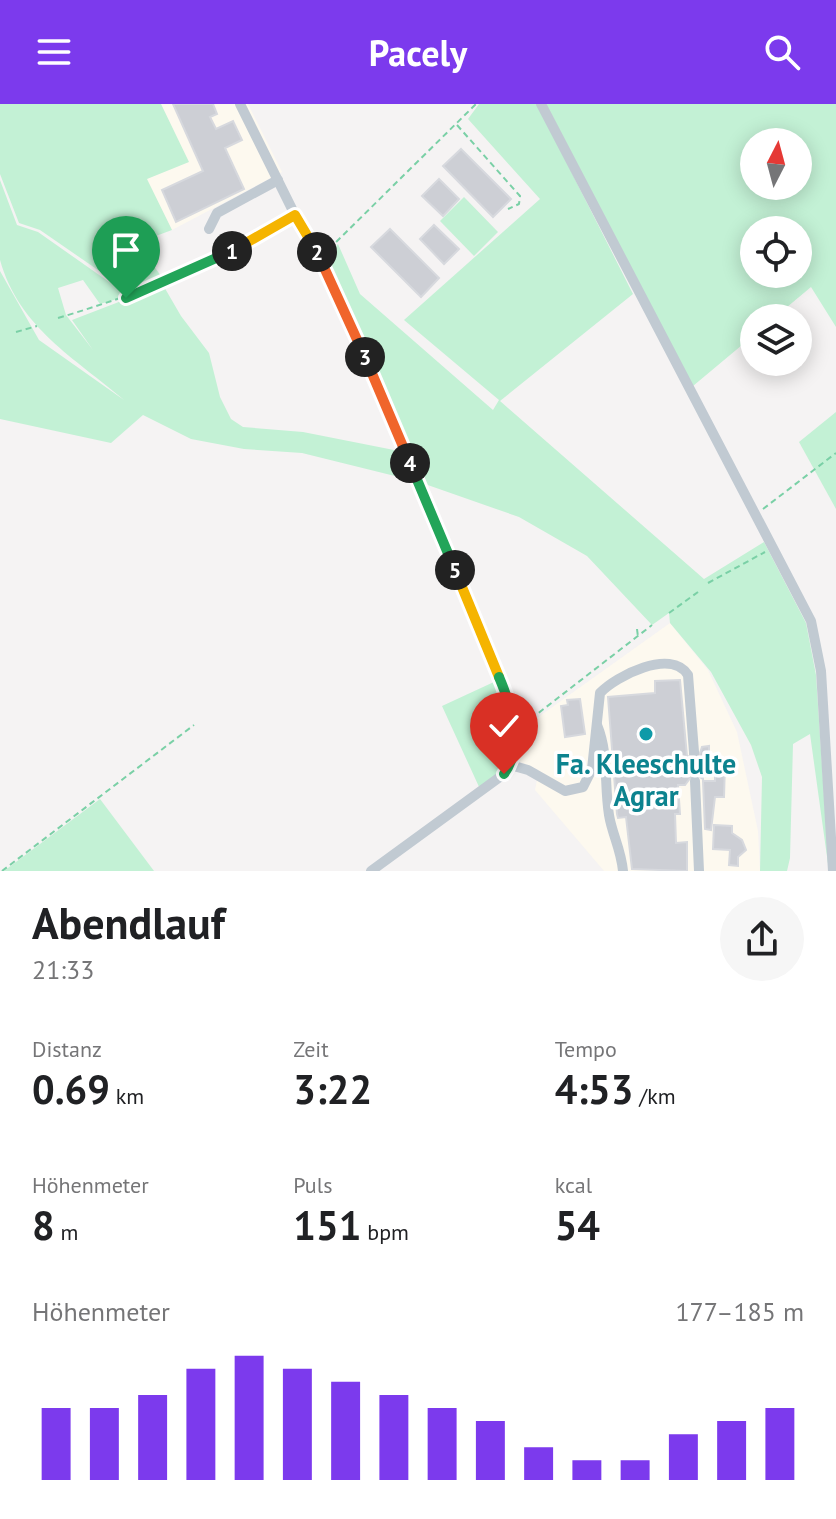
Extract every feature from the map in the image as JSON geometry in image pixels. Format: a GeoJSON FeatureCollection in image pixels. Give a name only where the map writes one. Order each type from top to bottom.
{"type":"FeatureCollection","features":[{"type":"Feature","properties":{"kind":"street"},"geometry":{"type":"LineString","coordinates":[[240,104],[306,236],[321,257],[505,690],[516,730],[510,765],[496,781],[371,871]]}},
{"type":"Feature","properties":{"kind":"street"},"geometry":{"type":"LineString","coordinates":[[541,104],[811,621],[821,671],[833,871]]}},
{"type":"Feature","properties":{"kind":"street"},"geometry":{"type":"LineString","coordinates":[[209,229],[217,213],[278,180]]}},
{"type":"Feature","properties":{"kind":"street"},"geometry":{"type":"LineString","coordinates":[[510,765],[528,770],[558,789],[578,790],[590,777],[598,701],[606,687],[657,664],[675,665],[688,675],[694,752]]}},
{"type":"Feature","properties":{"kind":"street"},"geometry":{"type":"LineString","coordinates":[[595,720],[604,744],[609,817],[620,844],[623,871]]}},
{"type":"Feature","properties":{"kind":"street"},"geometry":{"type":"LineString","coordinates":[[695,781],[699,871]]}},
{"type":"Feature","properties":{"kind":"path"},"geometry":{"type":"LineString","coordinates":[[321,257],[476,104]]}},
{"type":"Feature","properties":{"kind":"path"},"geometry":{"type":"LineString","coordinates":[[456,124],[520,196],[519,204],[508,209]]}},
{"type":"Feature","properties":{"kind":"path"},"geometry":{"type":"LineString","coordinates":[[58,318],[126,298],[187,273],[250,242],[295,215]]}},
{"type":"Feature","properties":{"kind":"path"},"geometry":{"type":"LineString","coordinates":[[16,332],[37,326]]}},
{"type":"Feature","properties":{"kind":"path"},"geometry":{"type":"LineString","coordinates":[[756,514],[836,453]]}},
{"type":"Feature","properties":{"kind":"path"},"geometry":{"type":"LineString","coordinates":[[708,583],[773,547]]}},
{"type":"Feature","properties":{"kind":"path"},"geometry":{"type":"LineString","coordinates":[[669,613],[698,592]]}},
{"type":"Feature","properties":{"kind":"path"},"geometry":{"type":"LineString","coordinates":[[516,730],[638,639],[652,625]]}},
{"type":"Feature","properties":{"kind":"path"},"geometry":{"type":"LineString","coordinates":[[637,629],[638,639]]}},
{"type":"Feature","properties":{"kind":"path"},"geometry":{"type":"LineString","coordinates":[[2,871],[194,725]]}},
{"type":"Feature","properties":{"kind":"shaded area"},"geometry":{"type":"Polygon","coordinates":[[[161,104],[248,104],[282,172],[172,230],[146,179],[188,162],[161,104]]]}},
{"type":"Feature","properties":{"kind":"shaded area"},"geometry":{"type":"Polygon","coordinates":[[[670,623],[708,670],[737,732],[758,831],[760,871],[604,871],[535,790],[539,770],[518,761],[523,728],[670,623]]]}},
{"type":"Feature","properties":{"kind":"green space"},"geometry":{"type":"Polygon","coordinates":[[[0,104],[161,104],[189,162],[147,179],[172,230],[137,243],[164,280],[126,295],[124,288],[40,230],[19,223],[0,174],[0,104]]]}},
{"type":"Feature","properties":{"kind":"green space"},"geometry":{"type":"Polygon","coordinates":[[[479,104],[537,104],[633,294],[500,401],[704,579],[764,542],[806,623],[816,675],[829,871],[810,734],[793,744],[787,871],[760,871],[762,777],[751,745],[711,672],[670,623],[669,613],[652,625],[587,556],[519,517],[422,483],[413,454],[325,257],[338,244],[360,294],[493,410],[499,400],[404,320],[540,199],[468,119],[479,104]]]}},
{"type":"Feature","properties":{"kind":"green space"},"geometry":{"type":"Polygon","coordinates":[[[546,104],[836,104],[836,327],[812,288],[812,216],[740,216],[740,288],[810,288],[791,304],[740,304],[740,347],[693,386],[546,104]]]}},
{"type":"Feature","properties":{"kind":"green space"},"geometry":{"type":"Polygon","coordinates":[[[0,180],[17,225],[38,232],[122,291],[124,297],[100,304],[83,280],[58,288],[66,315],[93,350],[72,320],[163,285],[181,316],[209,353],[220,397],[231,419],[243,427],[303,432],[394,450],[407,479],[302,453],[244,449],[191,439],[143,415],[111,443],[0,419],[0,271],[39,340],[124,400],[51,340],[20,305],[0,260],[0,180]]]}},
{"type":"Feature","properties":{"kind":"green space"},"geometry":{"type":"Polygon","coordinates":[[[464,197],[498,232],[474,256],[440,221],[464,197]]]}},
{"type":"Feature","properties":{"kind":"green space"},"geometry":{"type":"Polygon","coordinates":[[[836,412],[836,509],[799,442],[836,412]]]}},
{"type":"Feature","properties":{"kind":"green space"},"geometry":{"type":"Polygon","coordinates":[[[496,681],[511,740],[504,764],[480,789],[442,706],[496,681]]]}},
{"type":"Feature","properties":{"kind":"green space"},"geometry":{"type":"Polygon","coordinates":[[[100,799],[154,871],[4,871],[100,799]]]}},
{"type":"Feature","properties":{"kind":"building"},"geometry":{"type":"Polygon","coordinates":[[[173,104],[213,104],[217,114],[210,117],[216,129],[233,121],[242,140],[225,148],[244,189],[176,222],[162,190],[203,171],[173,104]]]}},
{"type":"Feature","properties":{"kind":"building"},"geometry":{"type":"Polygon","coordinates":[[[461,149],[511,199],[493,217],[443,166],[461,149]]]}},
{"type":"Feature","properties":{"kind":"building"},"geometry":{"type":"Polygon","coordinates":[[[439,179],[459,199],[443,216],[422,196],[439,179]]]}},
{"type":"Feature","properties":{"kind":"building"},"geometry":{"type":"Polygon","coordinates":[[[434,225],[459,249],[444,264],[420,239],[434,225]]]}},
{"type":"Feature","properties":{"kind":"building"},"geometry":{"type":"Polygon","coordinates":[[[390,229],[439,278],[421,297],[371,247],[390,229]]]}},
{"type":"Feature","properties":{"kind":"building","name":"Fa. Kleeschulte Agrar"},"geometry":{"type":"Polygon","coordinates":[[[680,680],[687,756],[698,759],[702,747],[709,746],[709,757],[702,757],[703,779],[694,773],[685,785],[678,785],[680,814],[675,814],[676,843],[687,842],[687,871],[632,869],[626,817],[618,818],[617,814],[608,697],[655,693],[655,681],[680,680]]]}},
{"type":"Feature","properties":{"kind":"building"},"geometry":{"type":"Polygon","coordinates":[[[580,699],[585,734],[565,737],[561,706],[568,705],[567,700],[580,699]]]}},
{"type":"Feature","properties":{"kind":"building"},"geometry":{"type":"Polygon","coordinates":[[[715,764],[725,764],[724,797],[715,797],[711,830],[705,829],[703,781],[715,781],[715,764]]]}},
{"type":"Feature","properties":{"kind":"building"},"geometry":{"type":"Polygon","coordinates":[[[714,825],[732,826],[732,833],[742,840],[746,850],[738,857],[738,866],[729,865],[730,850],[713,849],[714,825]]]}},
{"type":"Feature","properties":{"kind":"tunnel"},"geometry":{"type":"LineString","coordinates":[[694,752],[695,781]]}},
{"type":"Feature","properties":{"kind":"place","name":"Fa. Kleeschulte Agrar"},"geometry":{"type":"Point","coordinates":[646,734]}},
{"type":"Feature","properties":{"kind":"route"},"geometry":{"type":"LineString","coordinates":[[126,298],[187,273],[250,242],[295,215],[321,257],[368,362],[505,690],[516,740],[510,765],[504,774]]}}]}
